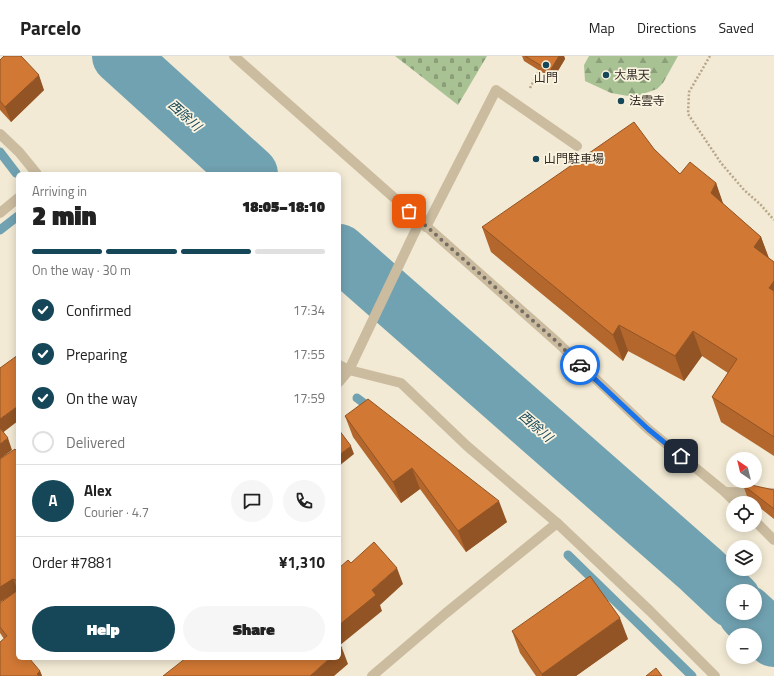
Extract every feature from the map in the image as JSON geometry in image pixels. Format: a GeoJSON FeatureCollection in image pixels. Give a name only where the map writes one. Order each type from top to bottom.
{"type":"FeatureCollection","features":[{"type":"Feature","properties":{"kind":"street"},"geometry":{"type":"LineString","coordinates":[[234,56],[557,342],[648,429],[729,496]]}},
{"type":"Feature","properties":{"kind":"street"},"geometry":{"type":"LineString","coordinates":[[341,380],[349,370],[407,246],[423,224],[496,90],[577,146]]}},
{"type":"Feature","properties":{"kind":"street"},"geometry":{"type":"LineString","coordinates":[[0,134],[19,152],[34,172]]}},
{"type":"Feature","properties":{"kind":"street"},"geometry":{"type":"LineString","coordinates":[[0,212],[16,200]]}},
{"type":"Feature","properties":{"kind":"street"},"geometry":{"type":"LineString","coordinates":[[341,366],[349,370],[401,383],[467,446],[557,524],[650,611],[715,676]]}},
{"type":"Feature","properties":{"kind":"street"},"geometry":{"type":"LineString","coordinates":[[725,492],[774,493]]}},
{"type":"Feature","properties":{"kind":"street"},"geometry":{"type":"LineString","coordinates":[[372,676],[446,613],[557,524]]}},
{"type":"Feature","properties":{"kind":"street"},"geometry":{"type":"LineString","coordinates":[[762,529],[774,540]]}},
{"type":"Feature","properties":{"kind":"path"},"geometry":{"type":"LineString","coordinates":[[710,56],[689,92],[688,114],[722,163],[744,190],[760,204],[774,220]]}},
{"type":"Feature","properties":{"kind":"green space"},"geometry":{"type":"Polygon","coordinates":[[[395,56],[487,56],[458,105],[395,56]]]}},
{"type":"Feature","properties":{"kind":"green space"},"geometry":{"type":"Polygon","coordinates":[[[589,56],[678,56],[663,83],[657,89],[634,97],[611,93],[585,81],[584,65],[589,56]]]}},
{"type":"Feature","properties":{"kind":"building"},"geometry":{"type":"Polygon","coordinates":[[[4,56],[21,56],[39,75],[5,107],[0,101],[0,60],[4,56]]]}},
{"type":"Feature","properties":{"kind":"building"},"geometry":{"type":"Polygon","coordinates":[[[525,56],[559,56],[550,71],[525,56]]]}},
{"type":"Feature","properties":{"kind":"building"},"geometry":{"type":"Polygon","coordinates":[[[634,122],[654,149],[680,174],[690,162],[716,183],[711,193],[761,237],[754,247],[774,262],[774,281],[769,288],[774,291],[774,437],[712,397],[737,359],[693,331],[675,356],[619,325],[613,335],[482,227],[634,122]]]}},
{"type":"Feature","properties":{"kind":"building"},"geometry":{"type":"Polygon","coordinates":[[[16,356],[16,407],[0,419],[0,368],[16,356]]]}},
{"type":"Feature","properties":{"kind":"building"},"geometry":{"type":"Polygon","coordinates":[[[368,399],[499,501],[458,531],[412,468],[393,482],[345,416],[368,399]]]}},
{"type":"Feature","properties":{"kind":"building"},"geometry":{"type":"Polygon","coordinates":[[[0,428],[8,438],[0,444],[0,428]]]}},
{"type":"Feature","properties":{"kind":"building"},"geometry":{"type":"Polygon","coordinates":[[[341,433],[351,446],[341,454],[341,433]]]}},
{"type":"Feature","properties":{"kind":"building"},"geometry":{"type":"Polygon","coordinates":[[[15,449],[16,450],[16,580],[13,579],[0,587],[0,459],[15,449]]]}},
{"type":"Feature","properties":{"kind":"building"},"geometry":{"type":"Polygon","coordinates":[[[762,487],[774,490],[774,509],[762,500],[762,496],[757,496],[747,488],[762,487]]]}},
{"type":"Feature","properties":{"kind":"building"},"geometry":{"type":"Polygon","coordinates":[[[374,542],[397,568],[372,590],[376,595],[341,623],[341,566],[348,560],[351,563],[374,542]]]}},
{"type":"Feature","properties":{"kind":"building"},"geometry":{"type":"Polygon","coordinates":[[[590,576],[620,618],[542,674],[512,631],[590,576]]]}},
{"type":"Feature","properties":{"kind":"building"},"geometry":{"type":"Polygon","coordinates":[[[16,591],[16,660],[31,660],[40,671],[37,674],[39,676],[0,676],[0,642],[7,636],[0,627],[0,603],[16,591]]]}},
{"type":"Feature","properties":{"kind":"building"},"geometry":{"type":"Polygon","coordinates":[[[183,660],[328,660],[310,676],[163,676],[183,660]]]}},
{"type":"Feature","properties":{"kind":"building"},"geometry":{"type":"Polygon","coordinates":[[[656,668],[662,676],[646,676],[656,668]]]}},
{"type":"Feature","properties":{"kind":"waterway","name":"西除川"},"geometry":{"type":"LineString","coordinates":[[120,56],[248,172]]}},
{"type":"Feature","properties":{"kind":"waterway"},"geometry":{"type":"LineString","coordinates":[[0,152],[16,173]]}},
{"type":"Feature","properties":{"kind":"waterway"},"geometry":{"type":"LineString","coordinates":[[0,230],[16,218]]}},
{"type":"Feature","properties":{"kind":"waterway","name":"西除川"},"geometry":{"type":"LineString","coordinates":[[341,254],[726,593]]}},
{"type":"Feature","properties":{"kind":"waterway"},"geometry":{"type":"LineString","coordinates":[[357,398],[373,410]]}},
{"type":"Feature","properties":{"kind":"waterway"},"geometry":{"type":"LineString","coordinates":[[568,555],[692,676]]}},
{"type":"Feature","properties":{"kind":"waterway","name":"西除川"},"geometry":{"type":"LineString","coordinates":[[754,620],[774,639]]}},
{"type":"Feature","properties":{"kind":"way so far"},"geometry":{"type":"LineString","coordinates":[[409,211],[557,342],[580,365]]}},
{"type":"Feature","properties":{"kind":"place","name":"山門"},"geometry":{"type":"Point","coordinates":[546,65]}},
{"type":"Feature","properties":{"kind":"place","name":"大黒天"},"geometry":{"type":"Point","coordinates":[606,75]}},
{"type":"Feature","properties":{"kind":"place","name":"法雲寺"},"geometry":{"type":"Point","coordinates":[621,101]}},
{"type":"Feature","properties":{"kind":"place","name":"山門駐車場"},"geometry":{"type":"Point","coordinates":[536,159]}},
{"type":"Feature","properties":{"kind":"route"},"geometry":{"type":"LineString","coordinates":[[580,365],[648,429],[681,456]]}}]}
